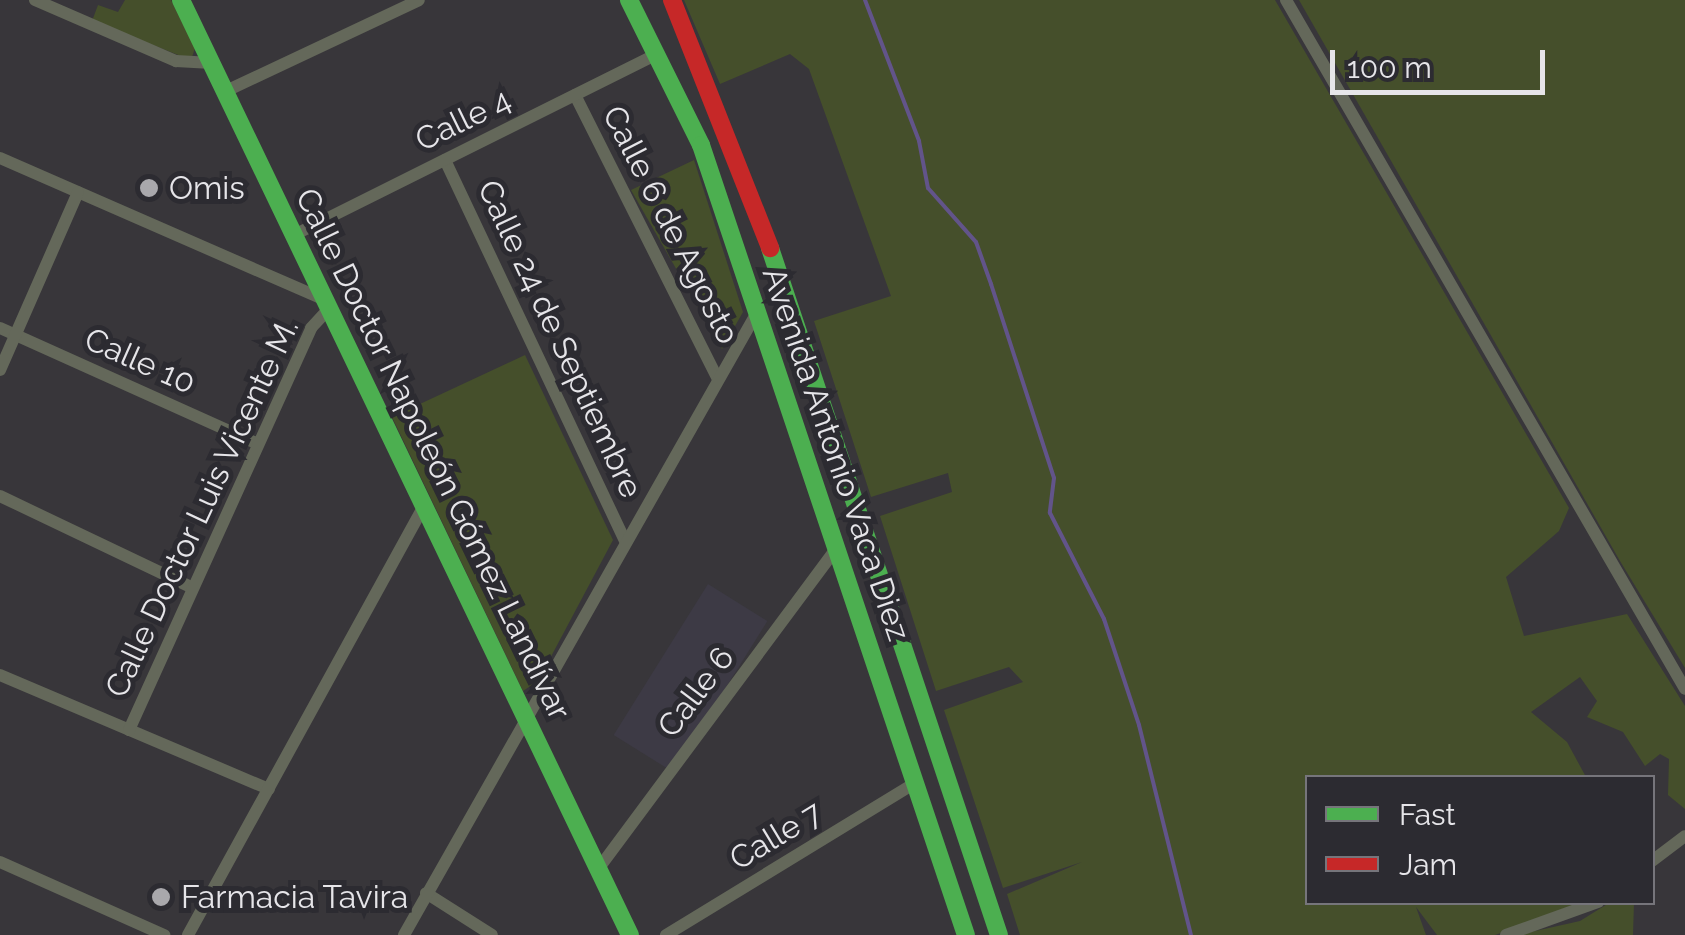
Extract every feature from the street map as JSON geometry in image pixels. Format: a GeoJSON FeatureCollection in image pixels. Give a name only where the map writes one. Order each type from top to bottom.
{"type":"FeatureCollection","features":[{"type":"Feature","properties":{"kind":"main road","name":"Calle Doctor Napoleón Gómez Landívar"},"geometry":{"type":"LineString","coordinates":[[182,0],[324,304],[630,935]]}},
{"type":"Feature","properties":{"kind":"main road","name":"Avenida Antonio Vaca Diez"},"geometry":{"type":"LineString","coordinates":[[629,0],[701,145],[966,935]]}},
{"type":"Feature","properties":{"kind":"main road","name":"Avenida Antonio Vaca Diez"},"geometry":{"type":"LineString","coordinates":[[672,0],[733,138],[1000,935]]}},
{"type":"Feature","properties":{"kind":"main road"},"geometry":{"type":"LineString","coordinates":[[916,783],[938,780],[971,854]]}},
{"type":"Feature","properties":{"kind":"street"},"geometry":{"type":"LineString","coordinates":[[35,0],[176,62],[212,63]]}},
{"type":"Feature","properties":{"kind":"street"},"geometry":{"type":"LineString","coordinates":[[226,91],[419,0]]}},
{"type":"Feature","properties":{"kind":"street"},"geometry":{"type":"LineString","coordinates":[[1286,0],[1685,689]]}},
{"type":"Feature","properties":{"kind":"street","name":"Calle 4"},"geometry":{"type":"LineString","coordinates":[[294,235],[657,54]]}},
{"type":"Feature","properties":{"kind":"street","name":"Calle 6 de Agosto"},"geometry":{"type":"LineString","coordinates":[[574,95],[718,379]]}},
{"type":"Feature","properties":{"kind":"street"},"geometry":{"type":"LineString","coordinates":[[0,158],[324,304]]}},
{"type":"Feature","properties":{"kind":"street","name":"Calle 24 de Septiembre"},"geometry":{"type":"LineString","coordinates":[[444,160],[626,542]]}},
{"type":"Feature","properties":{"kind":"street"},"geometry":{"type":"LineString","coordinates":[[0,370],[78,192]]}},
{"type":"Feature","properties":{"kind":"street","name":"Calle Doctor Luis Vicente M."},"geometry":{"type":"LineString","coordinates":[[130,730],[191,588],[324,304]]}},
{"type":"Feature","properties":{"kind":"street"},"geometry":{"type":"LineString","coordinates":[[404,935],[756,314]]}},
{"type":"Feature","properties":{"kind":"street","name":"Calle 10"},"geometry":{"type":"LineString","coordinates":[[0,328],[258,444]]}},
{"type":"Feature","properties":{"kind":"street"},"geometry":{"type":"LineString","coordinates":[[0,496],[191,588]]}},
{"type":"Feature","properties":{"kind":"street"},"geometry":{"type":"LineString","coordinates":[[188,935],[424,508]]}},
{"type":"Feature","properties":{"kind":"street","name":"Calle 6"},"geometry":{"type":"LineString","coordinates":[[599,868],[837,548]]}},
{"type":"Feature","properties":{"kind":"street"},"geometry":{"type":"LineString","coordinates":[[0,675],[269,789]]}},
{"type":"Feature","properties":{"kind":"street","name":"Calle 7"},"geometry":{"type":"LineString","coordinates":[[666,935],[916,783]]}},
{"type":"Feature","properties":{"kind":"street"},"geometry":{"type":"LineString","coordinates":[[1655,859],[1685,836]]}},
{"type":"Feature","properties":{"kind":"street"},"geometry":{"type":"LineString","coordinates":[[0,862],[164,935]]}},
{"type":"Feature","properties":{"kind":"street"},"geometry":{"type":"LineString","coordinates":[[426,894],[492,935]]}},
{"type":"Feature","properties":{"kind":"street"},"geometry":{"type":"LineString","coordinates":[[1506,935],[1590,905]]}},
{"type":"Feature","properties":{"kind":"shaded area"},"geometry":{"type":"Polygon","coordinates":[[[708,584],[767,621],[673,772],[614,735],[708,584]]]}},
{"type":"Feature","properties":{"kind":"green space"},"geometry":{"type":"Polygon","coordinates":[[[125,0],[171,0],[195,48],[191,60],[92,21],[98,5],[118,12],[125,0]]]}},
{"type":"Feature","properties":{"kind":"green space"},"geometry":{"type":"Polygon","coordinates":[[[684,0],[1275,0],[1569,508],[1559,531],[1506,577],[1524,636],[1627,614],[1685,706],[1685,809],[1668,795],[1669,759],[1660,754],[1645,766],[1623,732],[1587,717],[1597,701],[1580,677],[1531,712],[1567,742],[1585,775],[1305,775],[1305,905],[1581,905],[1495,935],[1437,935],[1416,907],[1426,935],[1020,935],[1007,894],[1082,862],[1003,888],[944,710],[1023,682],[1009,667],[936,691],[880,516],[952,492],[948,473],[871,497],[814,321],[891,296],[809,69],[790,54],[720,84],[684,0]]]}},
{"type":"Feature","properties":{"kind":"green space"},"geometry":{"type":"Polygon","coordinates":[[[1299,0],[1685,0],[1685,668],[1620,561],[1299,0]]]}},
{"type":"Feature","properties":{"kind":"green space"},"geometry":{"type":"Polygon","coordinates":[[[694,160],[743,312],[722,349],[631,190],[694,160]]]}},
{"type":"Feature","properties":{"kind":"green space"},"geometry":{"type":"Polygon","coordinates":[[[525,355],[613,540],[538,681],[523,691],[392,417],[525,355]]]}},
{"type":"Feature","properties":{"kind":"green space"},"geometry":{"type":"Polygon","coordinates":[[[1606,905],[1634,905],[1633,935],[1517,935],[1580,921],[1606,905]]]}},
{"type":"Feature","properties":{"kind":"waterway"},"geometry":{"type":"LineString","coordinates":[[865,0],[919,141],[928,188],[976,242],[991,284],[1054,478],[1050,513],[1104,619],[1139,725],[1191,935]]}},
{"type":"Feature","properties":{"kind":"traffic: fast"},"geometry":{"type":"LineString","coordinates":[[181,0],[630,935]]}},
{"type":"Feature","properties":{"kind":"traffic: fast"},"geometry":{"type":"LineString","coordinates":[[629,0],[701,145],[966,935]]}},
{"type":"Feature","properties":{"kind":"traffic: fast"},"geometry":{"type":"LineString","coordinates":[[770,248],[999,935]]}},
{"type":"Feature","properties":{"kind":"traffic: jam"},"geometry":{"type":"LineString","coordinates":[[672,0],[770,248]]}},
{"type":"Feature","properties":{"kind":"place","name":"Omis"},"geometry":{"type":"Point","coordinates":[149,188]}},
{"type":"Feature","properties":{"kind":"place","name":"Farmacia Tavira"},"geometry":{"type":"Point","coordinates":[161,897]}}]}
